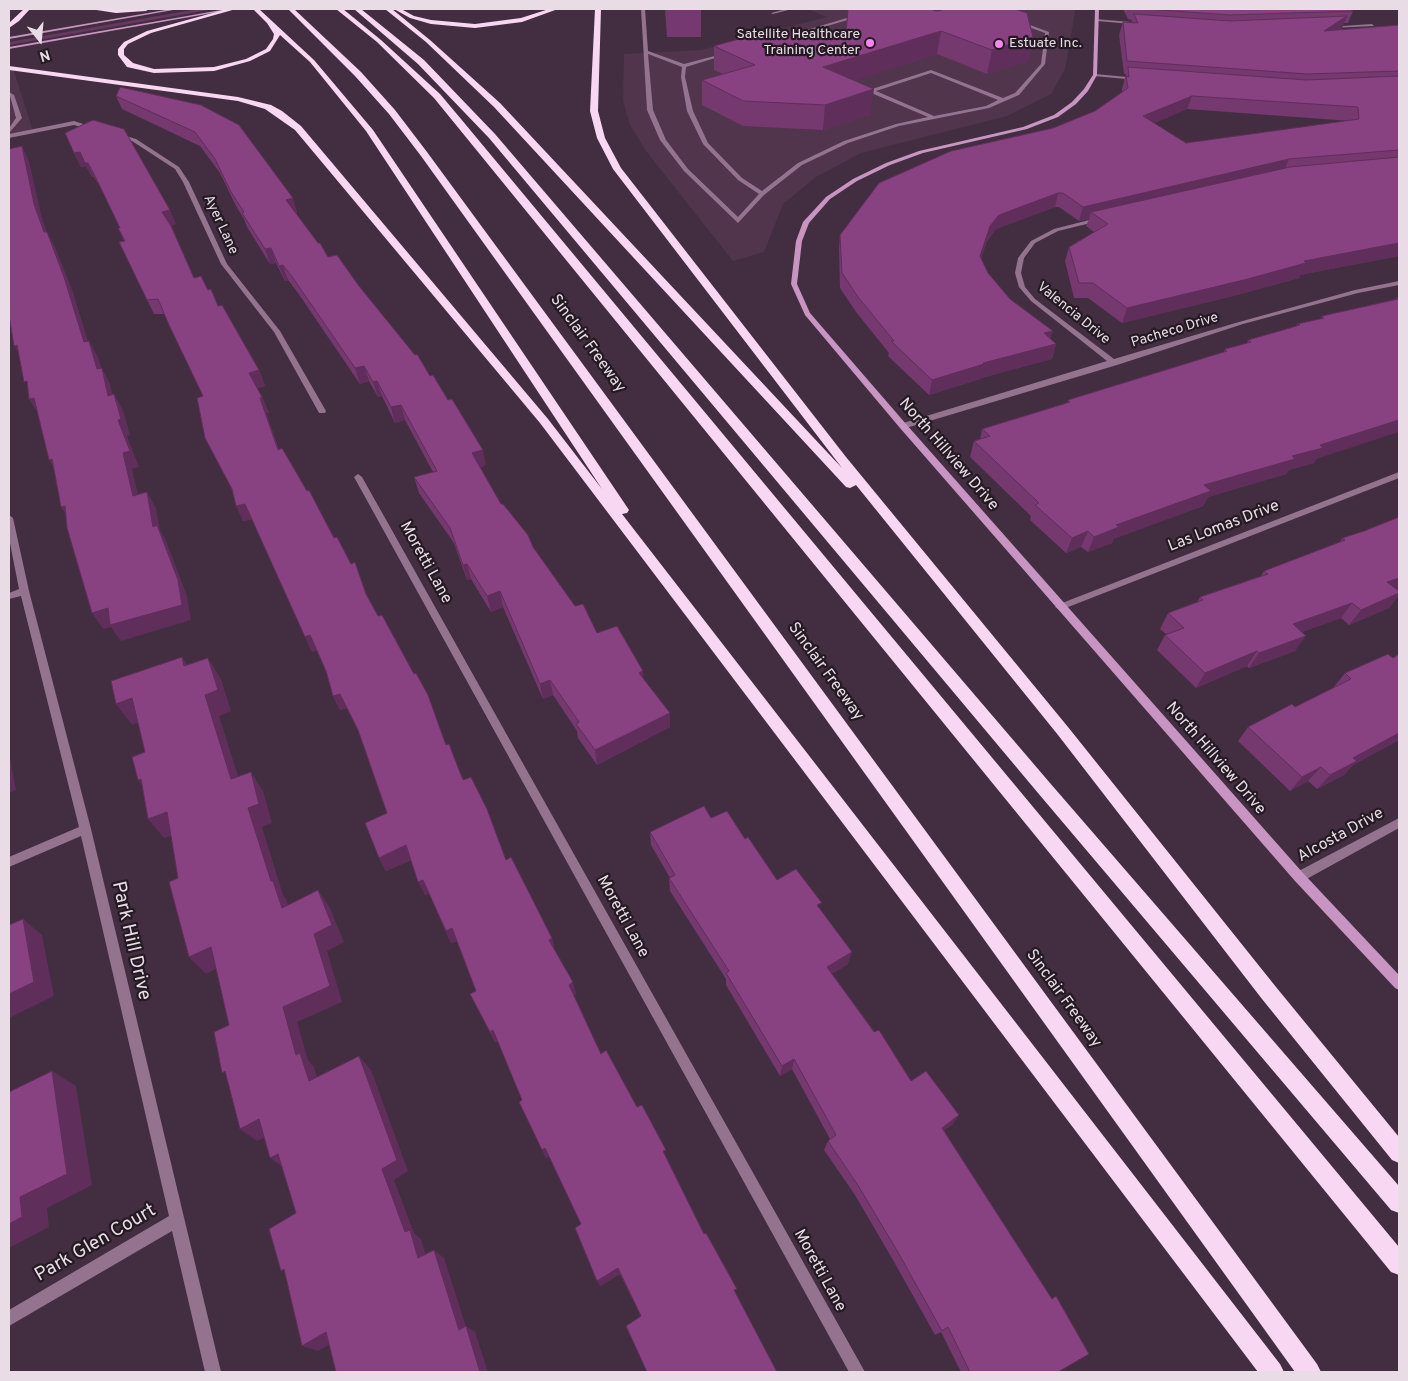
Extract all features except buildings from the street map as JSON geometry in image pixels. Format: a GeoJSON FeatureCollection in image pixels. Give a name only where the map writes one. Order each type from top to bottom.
{"type":"FeatureCollection","features":[{"type":"Feature","properties":{"kind":"highway"},"geometry":{"type":"LineString","coordinates":[[9,26],[27,9]]}},
{"type":"Feature","properties":{"kind":"highway"},"geometry":{"type":"LineString","coordinates":[[93,9],[146,9]]}},
{"type":"Feature","properties":{"kind":"highway"},"geometry":{"type":"LineString","coordinates":[[233,9],[149,32],[126,43],[121,49],[121,55],[130,65],[154,71],[193,71],[233,65],[259,56],[273,45],[277,34],[265,16]]}},
{"type":"Feature","properties":{"kind":"highway"},"geometry":{"type":"LineString","coordinates":[[256,9],[312,61],[369,130],[702,630]]}},
{"type":"Feature","properties":{"kind":"highway"},"geometry":{"type":"LineString","coordinates":[[339,9],[406,66],[437,96],[1399,1264]]}},
{"type":"Feature","properties":{"kind":"highway"},"geometry":{"type":"LineString","coordinates":[[357,9],[421,62],[492,136],[1044,788],[1399,1202]]}},
{"type":"Feature","properties":{"kind":"highway"},"geometry":{"type":"LineString","coordinates":[[388,9],[449,60],[497,105],[934,575]]}},
{"type":"Feature","properties":{"kind":"highway"},"geometry":{"type":"LineString","coordinates":[[396,9],[412,17],[431,22],[475,26],[522,20],[555,9]]}},
{"type":"Feature","properties":{"kind":"highway"},"geometry":{"type":"LineString","coordinates":[[598,9],[594,111],[602,138],[617,169],[842,460],[1063,731],[1269,993],[1399,1153]]}},
{"type":"Feature","properties":{"kind":"highway","name":"Sinclair Freeway"},"geometry":{"type":"LineString","coordinates":[[293,10],[358,74],[392,112],[424,154],[1309,1372]]}},
{"type":"Feature","properties":{"kind":"highway"},"geometry":{"type":"LineString","coordinates":[[9,68],[222,96],[268,107],[298,128],[544,421],[702,630],[926,918],[1272,1372]]}},
{"type":"Feature","properties":{"kind":"street"},"geometry":{"type":"LineString","coordinates":[[9,38],[177,9]]}},
{"type":"Feature","properties":{"kind":"street"},"geometry":{"type":"LineString","coordinates":[[9,48],[233,9]]}},
{"type":"Feature","properties":{"kind":"street"},"geometry":{"type":"LineString","coordinates":[[643,9],[650,110],[663,140],[686,170],[738,222],[762,194],[800,164],[846,142],[898,125],[987,107],[1017,94],[1043,64],[1047,32],[1013,20]]}},
{"type":"Feature","properties":{"kind":"street"},"geometry":{"type":"LineString","coordinates":[[773,13],[790,9]]}},
{"type":"Feature","properties":{"kind":"street","name":"North Hillview Drive"},"geometry":{"type":"LineString","coordinates":[[1096,9],[1094,75],[1086,90],[1074,103],[1056,116],[1025,128],[921,152],[888,164],[855,180],[828,198],[806,222],[799,241],[794,284],[808,314],[902,426],[1299,878],[1399,984]]}},
{"type":"Feature","properties":{"kind":"street"},"geometry":{"type":"LineString","coordinates":[[785,37],[867,14]]}},
{"type":"Feature","properties":{"kind":"street"},"geometry":{"type":"LineString","coordinates":[[1097,20],[1147,24]]}},
{"type":"Feature","properties":{"kind":"street"},"geometry":{"type":"LineString","coordinates":[[1324,27],[1372,25]]}},
{"type":"Feature","properties":{"kind":"street"},"geometry":{"type":"LineString","coordinates":[[646,52],[684,66],[731,53]]}},
{"type":"Feature","properties":{"kind":"street"},"geometry":{"type":"LineString","coordinates":[[684,66],[683,78],[690,111],[706,144],[740,179],[762,194]]}},
{"type":"Feature","properties":{"kind":"street"},"geometry":{"type":"LineString","coordinates":[[935,118],[871,91],[931,71],[1002,100]]}},
{"type":"Feature","properties":{"kind":"street"},"geometry":{"type":"LineString","coordinates":[[1094,75],[1141,79]]}},
{"type":"Feature","properties":{"kind":"street"},"geometry":{"type":"LineString","coordinates":[[9,93],[12,96],[19,118],[9,131]]}},
{"type":"Feature","properties":{"kind":"street"},"geometry":{"type":"LineString","coordinates":[[9,136],[74,123],[100,130]]}},
{"type":"Feature","properties":{"kind":"street","name":"Ayer Lane"},"geometry":{"type":"LineString","coordinates":[[108,132],[134,140],[176,168],[186,182],[224,264],[277,331],[322,411]]}},
{"type":"Feature","properties":{"kind":"street","name":"Valencia Drive"},"geometry":{"type":"LineString","coordinates":[[1113,217],[1056,230],[1033,242],[1021,258],[1018,273],[1022,288],[1033,300],[1114,363]]}},
{"type":"Feature","properties":{"kind":"street","name":"Pacheco Drive"},"geometry":{"type":"LineString","coordinates":[[902,426],[1241,323],[1357,291],[1399,283]]}},
{"type":"Feature","properties":{"kind":"street","name":"Las Lomas Drive"},"geometry":{"type":"LineString","coordinates":[[1060,608],[1399,475]]}},
{"type":"Feature","properties":{"kind":"street","name":"Moretti Lane"},"geometry":{"type":"LineString","coordinates":[[358,477],[857,1372]]}},
{"type":"Feature","properties":{"kind":"street","name":"Park Hill Drive"},"geometry":{"type":"LineString","coordinates":[[9,518],[24,591],[85,828],[213,1372]]}},
{"type":"Feature","properties":{"kind":"street"},"geometry":{"type":"LineString","coordinates":[[9,596],[24,591]]}},
{"type":"Feature","properties":{"kind":"street","name":"Alcosta Drive"},"geometry":{"type":"LineString","coordinates":[[1299,878],[1399,822]]}},
{"type":"Feature","properties":{"kind":"street"},"geometry":{"type":"LineString","coordinates":[[9,862],[85,828]]}},
{"type":"Feature","properties":{"kind":"street","name":"Park Glen Court"},"geometry":{"type":"LineString","coordinates":[[9,1318],[177,1220]]}},
{"type":"Feature","properties":{"kind":"shaded area"},"geometry":{"type":"Polygon","coordinates":[[[198,9],[214,9],[9,45],[9,42],[198,9]]]}},
{"type":"Feature","properties":{"kind":"shaded area"},"geometry":{"type":"Polygon","coordinates":[[[807,9],[1075,9],[1065,69],[1051,94],[1007,116],[861,153],[816,177],[783,204],[764,252],[733,261],[646,151],[630,125],[623,101],[624,54],[701,50],[827,17],[807,9]]]}},
{"type":"Feature","properties":{"kind":"shaded area"},"geometry":{"type":"Polygon","coordinates":[[[9,68],[13,68],[33,131],[9,136],[9,68]]]}},
{"type":"Feature","properties":{"kind":"place","name":"Satellite Healthcare Training Center"},"geometry":{"type":"Point","coordinates":[870,43]}},
{"type":"Feature","properties":{"kind":"place","name":"Estuate Inc."},"geometry":{"type":"Point","coordinates":[999,44]}}]}
